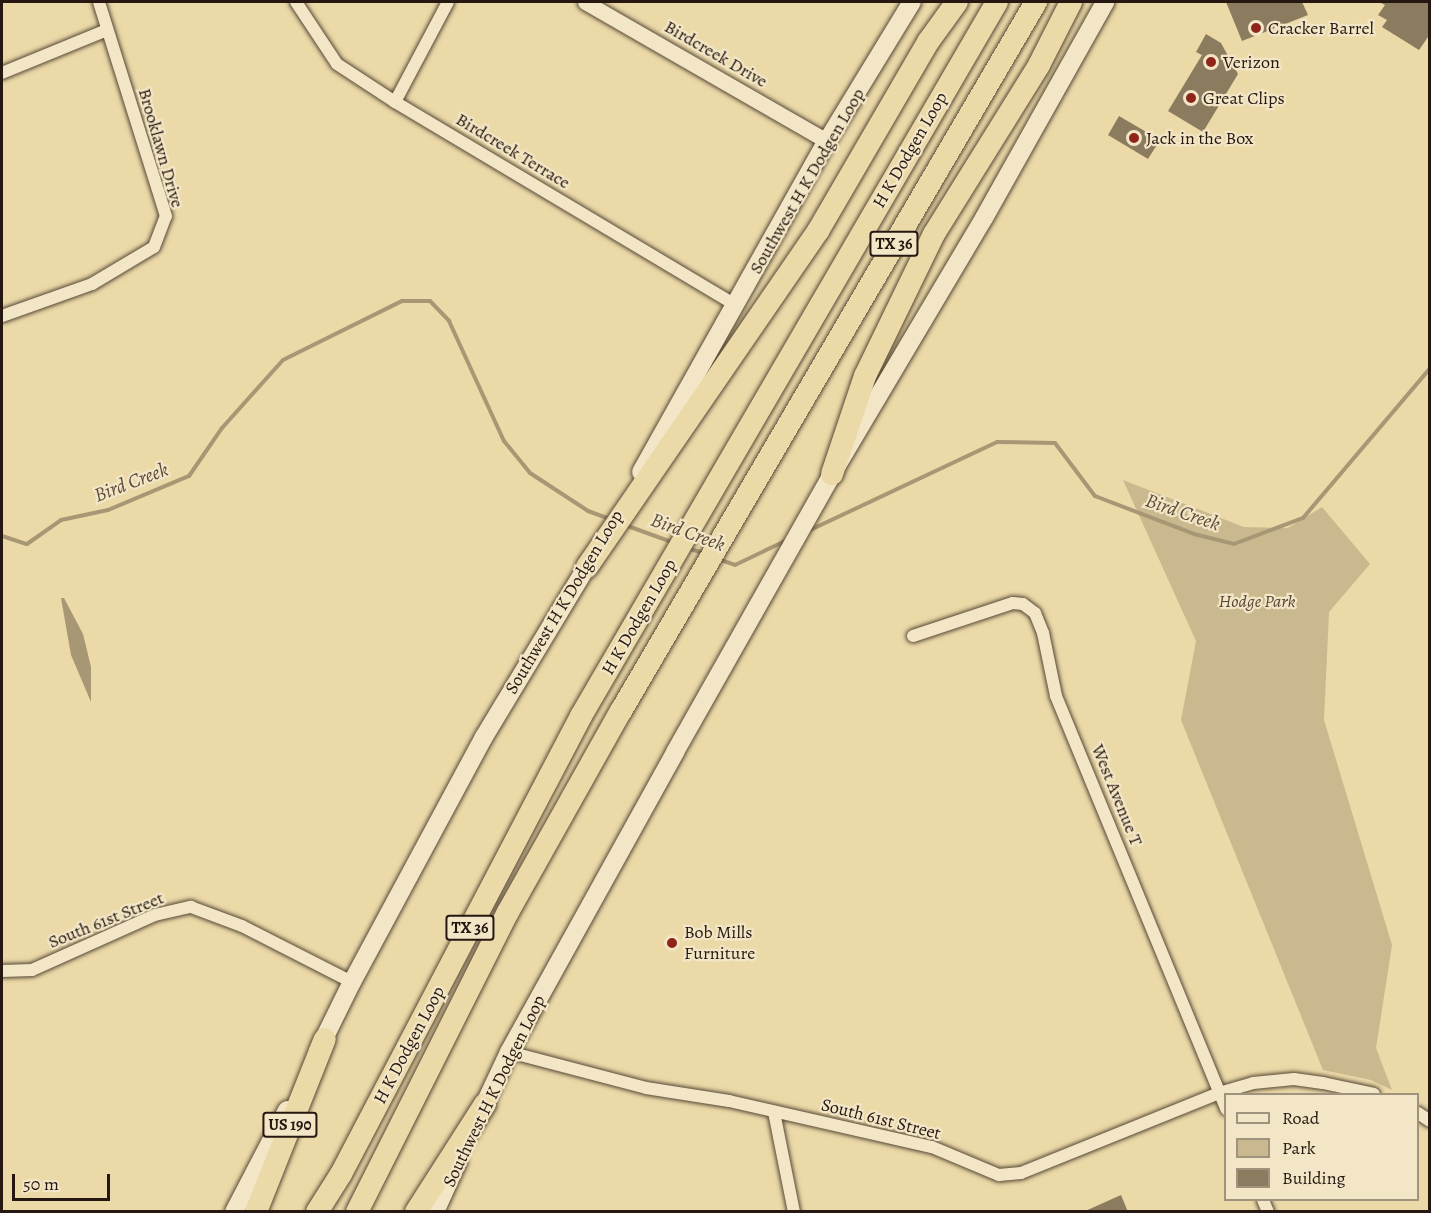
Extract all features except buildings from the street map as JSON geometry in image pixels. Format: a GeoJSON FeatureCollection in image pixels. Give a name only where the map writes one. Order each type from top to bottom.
{"type":"FeatureCollection","features":[{"type":"Feature","properties":{"kind":"highway"},"geometry":{"type":"LineString","coordinates":[[587,567],[661,449],[818,231],[928,42],[957,2]]}},
{"type":"Feature","properties":{"kind":"highway","name":"H K Dodgen Loop"},"geometry":{"type":"LineString","coordinates":[[317,1212],[341,1174],[581,716],[997,2]]}},
{"type":"Feature","properties":{"kind":"highway","name":"H K Dodgen Loop"},"geometry":{"type":"LineString","coordinates":[[357,1212],[507,912],[1035,2]]}},
{"type":"Feature","properties":{"kind":"highway"},"geometry":{"type":"LineString","coordinates":[[832,474],[865,376],[934,234],[1039,66],[1071,2]]}},
{"type":"Feature","properties":{"kind":"highway","name":"US 190"},"geometry":{"type":"LineString","coordinates":[[256,1212],[325,1039]]}},
{"type":"Feature","properties":{"kind":"highway"},"geometry":{"type":"LineString","coordinates":[[416,1212],[485,1104]]}},
{"type":"Feature","properties":{"kind":"main road","name":"Southwest H K Dodgen Loop"},"geometry":{"type":"LineString","coordinates":[[661,449],[736,305],[827,141],[912,2]]}},
{"type":"Feature","properties":{"kind":"main road","name":"Southwest H K Dodgen Loop"},"geometry":{"type":"LineString","coordinates":[[435,1212],[509,1052],[832,474],[978,228],[1106,2]]}},
{"type":"Feature","properties":{"kind":"main road","name":"Southwest H K Dodgen Loop"},"geometry":{"type":"LineString","coordinates":[[234,1212],[325,1039],[352,982],[484,737],[587,567]]}},
{"type":"Feature","properties":{"kind":"street","name":"Brooklawn Drive"},"geometry":{"type":"LineString","coordinates":[[2,316],[92,284],[154,247],[166,216],[99,2]]}},
{"type":"Feature","properties":{"kind":"street","name":"Birdcreek Terrace"},"geometry":{"type":"LineString","coordinates":[[296,2],[337,64],[395,102],[736,305]]}},
{"type":"Feature","properties":{"kind":"street"},"geometry":{"type":"LineString","coordinates":[[395,102],[448,2]]}},
{"type":"Feature","properties":{"kind":"street","name":"Birdcreek Drive"},"geometry":{"type":"LineString","coordinates":[[585,2],[827,141]]}},
{"type":"Feature","properties":{"kind":"street"},"geometry":{"type":"LineString","coordinates":[[2,73],[106,30]]}},
{"type":"Feature","properties":{"kind":"street","name":"West Avenue T"},"geometry":{"type":"LineString","coordinates":[[913,636],[1013,603],[1023,604],[1035,613],[1043,633],[1056,696],[1224,1104]]}},
{"type":"Feature","properties":{"kind":"street","name":"South 61st Street"},"geometry":{"type":"LineString","coordinates":[[2,971],[32,970],[155,915],[191,907],[242,926],[352,982]]}},
{"type":"Feature","properties":{"kind":"street","name":"South 61st Street"},"geometry":{"type":"LineString","coordinates":[[509,1052],[646,1088],[729,1101],[932,1147],[999,1175],[1021,1173],[1219,1093],[1253,1083],[1294,1079],[1366,1093]]}},
{"type":"Feature","properties":{"kind":"street"},"geometry":{"type":"LineString","coordinates":[[774,1112],[794,1212]]}},
{"type":"Feature","properties":{"kind":"green space","name":"Hodge Park"},"geometry":{"type":"Polygon","coordinates":[[[1123,480],[1244,527],[1288,528],[1322,507],[1370,564],[1329,612],[1324,720],[1392,945],[1376,1048],[1392,1090],[1371,1080],[1323,1070],[1181,720],[1196,641],[1123,480]]]}},
{"type":"Feature","properties":{"kind":"shaded area"},"geometry":{"type":"Polygon","coordinates":[[[61,598],[64,598],[83,634],[91,667],[91,702],[71,655],[61,598]]]}},
{"type":"Feature","properties":{"kind":"waterway","name":"Bird Creek"},"geometry":{"type":"LineString","coordinates":[[2,536],[27,544],[61,520],[108,510],[189,476],[222,428],[283,360],[402,301],[430,301],[449,321],[504,441],[530,473],[588,511],[610,519]]}},
{"type":"Feature","properties":{"kind":"waterway","name":"Bird Creek"},"geometry":{"type":"LineString","coordinates":[[808,531],[997,442],[1055,443],[1095,496],[1194,534],[1234,544],[1303,518],[1430,368]]}},
{"type":"Feature","properties":{"kind":"waterway","name":"Bird Creek"},"geometry":{"type":"LineString","coordinates":[[625,525],[672,542]]}},
{"type":"Feature","properties":{"kind":"waterway","name":"Bird Creek"},"geometry":{"type":"LineString","coordinates":[[718,559],[735,565],[785,541]]}},
{"type":"Feature","properties":{"kind":"waterway","name":"Bird Creek"},"geometry":{"type":"LineString","coordinates":[[687,548],[703,553]]}},
{"type":"Feature","properties":{"kind":"place","name":"Cracker Barrel"},"geometry":{"type":"Point","coordinates":[1256,28]}},
{"type":"Feature","properties":{"kind":"place","name":"Verizon"},"geometry":{"type":"Point","coordinates":[1211,62]}},
{"type":"Feature","properties":{"kind":"place","name":"Great Clips"},"geometry":{"type":"Point","coordinates":[1191,98]}},
{"type":"Feature","properties":{"kind":"place","name":"Jack in the Box"},"geometry":{"type":"Point","coordinates":[1134,138]}},
{"type":"Feature","properties":{"kind":"place","name":"Bob Mills Furniture"},"geometry":{"type":"Point","coordinates":[672,943]}}]}
